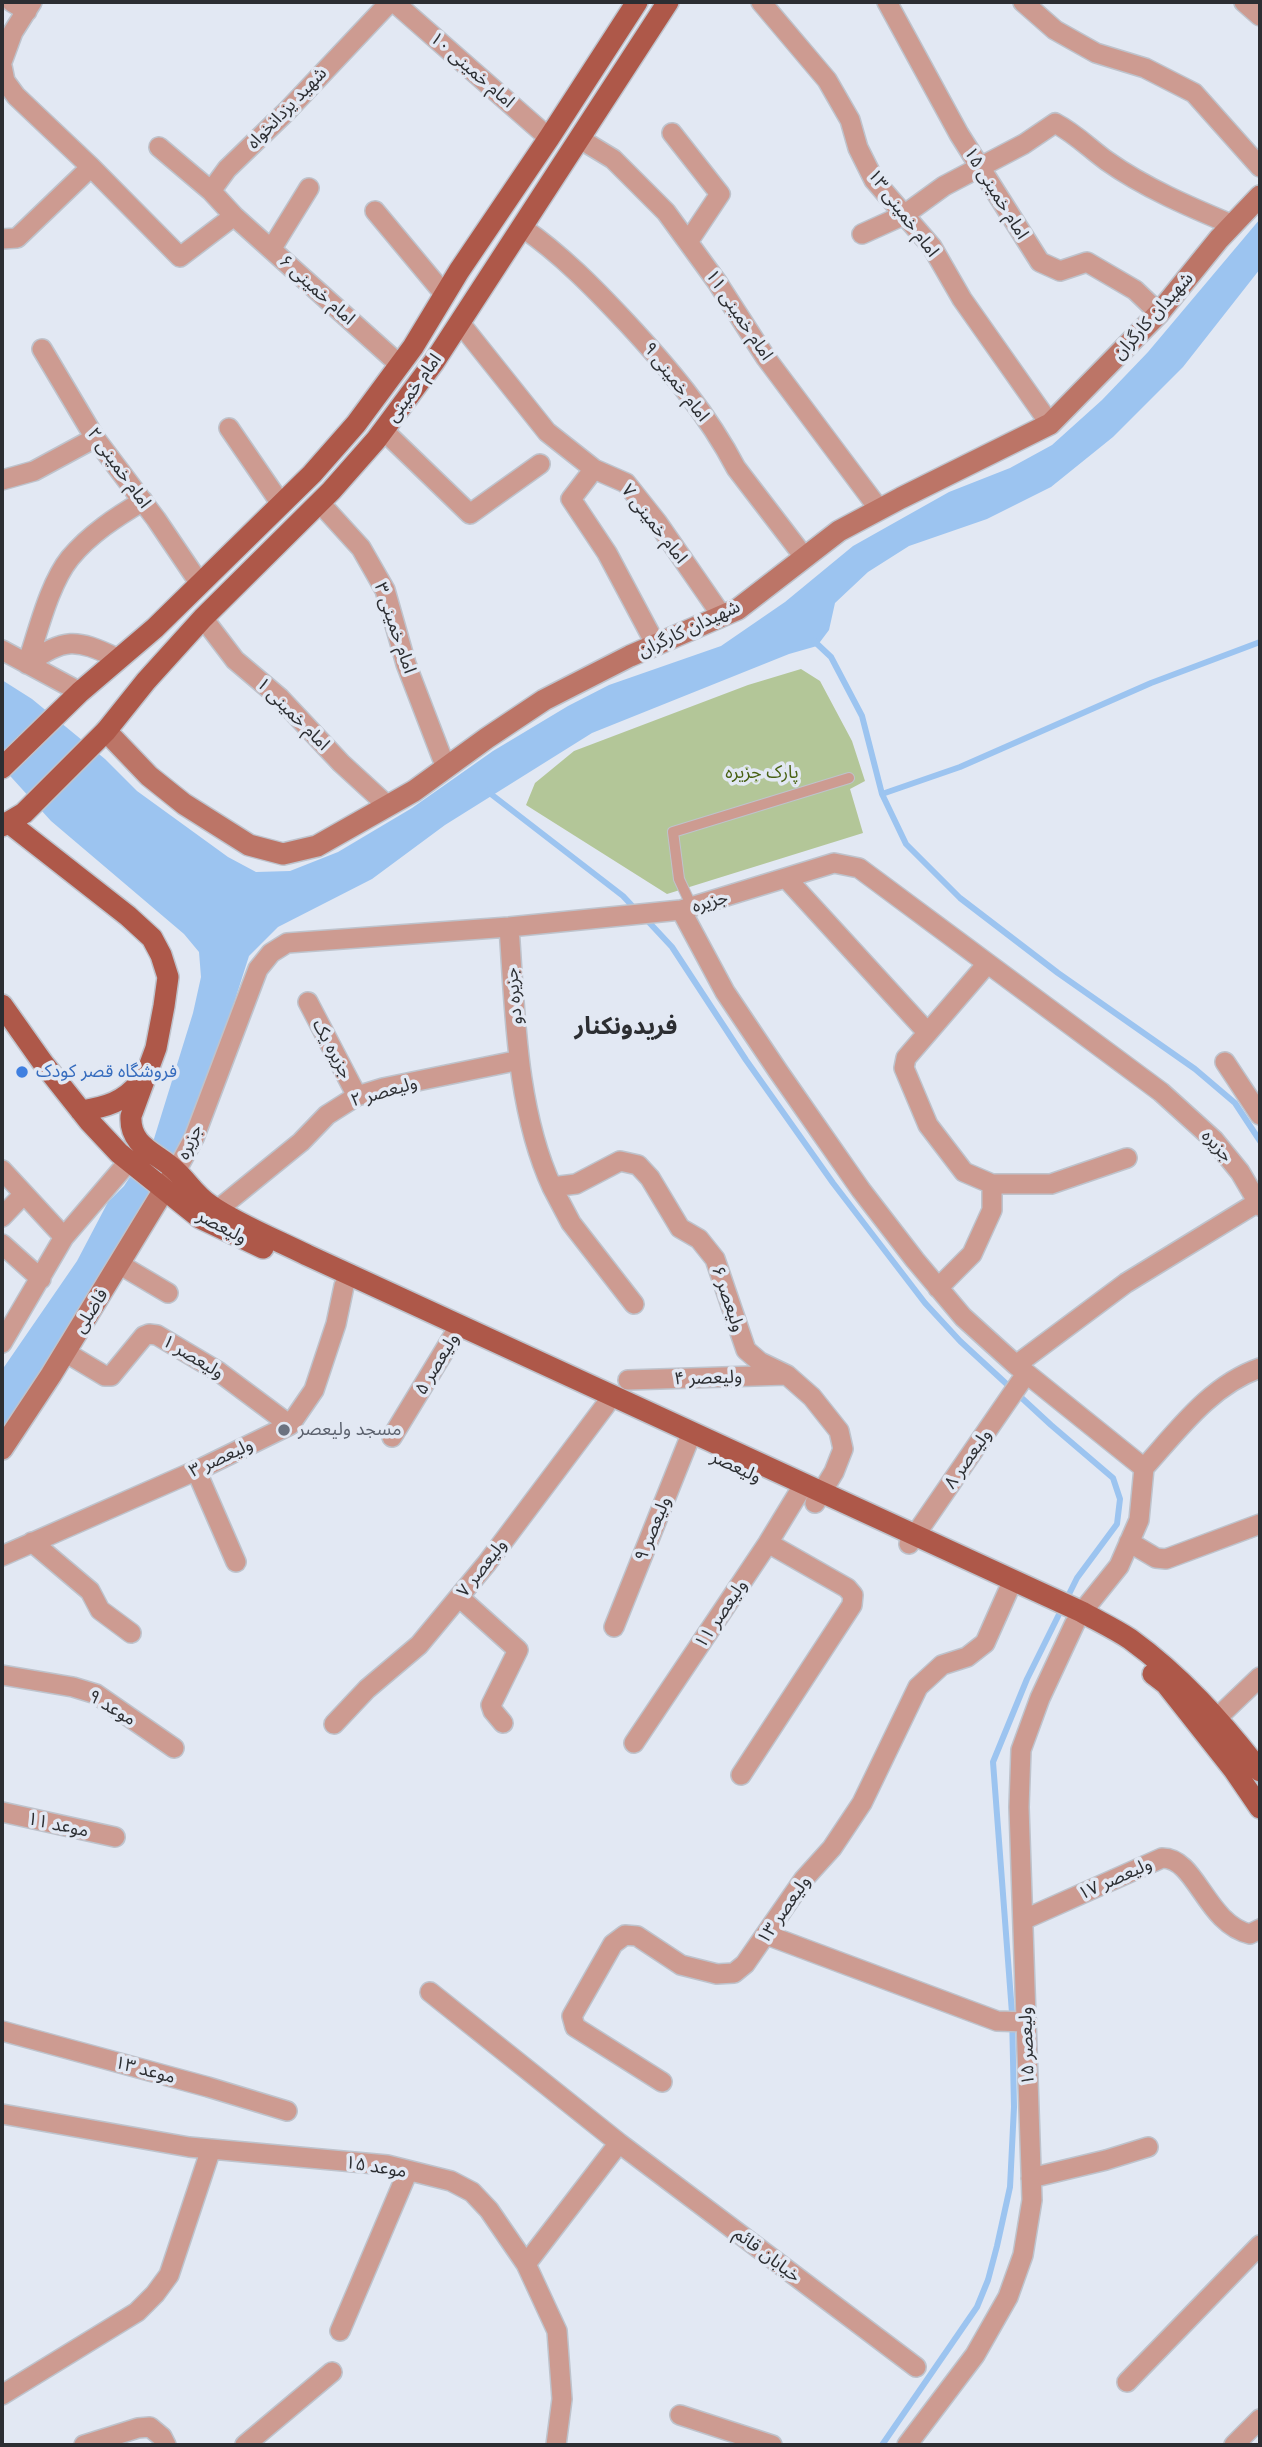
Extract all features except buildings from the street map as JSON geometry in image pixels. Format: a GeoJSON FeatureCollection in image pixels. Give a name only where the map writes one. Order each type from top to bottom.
{"type":"FeatureCollection","features":[{"type":"Feature","properties":{"kind":"main road","name":"امام خمینی"},"geometry":{"type":"LineString","coordinates":[[2,768],[117,658],[155,628],[312,474],[347,434],[400,365],[637,2]]}},
{"type":"Feature","properties":{"kind":"main road","name":"امام خمینی"},"geometry":{"type":"LineString","coordinates":[[11,820],[106,731],[146,681],[204,618],[320,503],[383,430],[435,362],[668,2]]}},
{"type":"Feature","properties":{"kind":"main road"},"geometry":{"type":"LineString","coordinates":[[459,271],[485,286]]}},
{"type":"Feature","properties":{"kind":"main road"},"geometry":{"type":"LineString","coordinates":[[2,1005],[81,1111],[119,1153],[137,1158],[130,1127],[131,1116],[156,1048],[168,977],[161,956],[152,937],[11,820]]}},
{"type":"Feature","properties":{"kind":"main road"},"geometry":{"type":"LineString","coordinates":[[81,1111],[118,1102],[131,1093],[146,1075]]}},
{"type":"Feature","properties":{"kind":"main road","name":"ولیعصر"},"geometry":{"type":"LineString","coordinates":[[137,1158],[193,1191],[211,1215],[608,1401],[913,1539],[1049,1604],[1127,1637],[1175,1675],[1217,1718],[1260,1771]]}},
{"type":"Feature","properties":{"kind":"main road","name":"ولیعصر"},"geometry":{"type":"LineString","coordinates":[[1076,1616],[1166,1684],[1234,1770],[1260,1808]]}},
{"type":"Feature","properties":{"kind":"street","name":"امام خمینی ۱۰"},"geometry":{"type":"LineString","coordinates":[[392,2],[550,138]]}},
{"type":"Feature","properties":{"kind":"street","name":"شهید یزدانخواه"},"geometry":{"type":"LineString","coordinates":[[211,191],[227,169],[392,2]]}},
{"type":"Feature","properties":{"kind":"street","name":"امام خمینی ۱۳"},"geometry":{"type":"LineString","coordinates":[[761,2],[827,80],[850,120],[858,148],[874,180],[932,247],[962,299],[1050,424]]}},
{"type":"Feature","properties":{"kind":"street","name":"امام خمینی ۱۵"},"geometry":{"type":"LineString","coordinates":[[887,2],[959,134],[1040,262],[1060,271],[1087,262],[1135,290],[1159,313]]}},
{"type":"Feature","properties":{"kind":"street"},"geometry":{"type":"LineString","coordinates":[[1023,2],[1055,30],[1096,52],[1145,68],[1195,93],[1260,167]]}},
{"type":"Feature","properties":{"kind":"street"},"geometry":{"type":"LineString","coordinates":[[1244,2],[1260,16]]}},
{"type":"Feature","properties":{"kind":"street"},"geometry":{"type":"LineString","coordinates":[[24,5],[10,40],[3,73],[16,96],[92,167],[180,257],[234,215],[211,191],[159,147]]}},
{"type":"Feature","properties":{"kind":"street"},"geometry":{"type":"LineString","coordinates":[[862,234],[904,215],[944,187],[1024,144],[1055,123],[1074,133],[1118,167],[1181,204],[1233,225]]}},
{"type":"Feature","properties":{"kind":"street"},"geometry":{"type":"LineString","coordinates":[[672,133],[720,194],[688,242]]}},
{"type":"Feature","properties":{"kind":"street","name":"امام خمینی ۱۱"},"geometry":{"type":"LineString","coordinates":[[580,139],[613,159],[666,212],[766,358],[879,509]]}},
{"type":"Feature","properties":{"kind":"street"},"geometry":{"type":"LineString","coordinates":[[2,239],[17,238],[92,167]]}},
{"type":"Feature","properties":{"kind":"street"},"geometry":{"type":"LineString","coordinates":[[272,248],[309,188]]}},
{"type":"Feature","properties":{"kind":"street","name":"شهیدان کارگران"},"geometry":{"type":"LineString","coordinates":[[106,731],[149,776],[184,804],[249,845],[283,854],[317,846],[414,791],[544,700],[656,645],[738,609],[839,531],[1050,424],[1159,313],[1260,196]]}},
{"type":"Feature","properties":{"kind":"street"},"geometry":{"type":"LineString","coordinates":[[375,211],[445,295]]}},
{"type":"Feature","properties":{"kind":"street","name":"امام خمینی ۶"},"geometry":{"type":"LineString","coordinates":[[234,215],[400,365]]}},
{"type":"Feature","properties":{"kind":"street","name":"امام خمینی ۹"},"geometry":{"type":"LineString","coordinates":[[523,228],[567,262],[659,358],[696,406],[736,468],[805,558]]}},
{"type":"Feature","properties":{"kind":"street","name":"امام خمینی ۷"},"geometry":{"type":"LineString","coordinates":[[460,323],[547,432],[594,469],[626,483],[657,522],[722,616]]}},
{"type":"Feature","properties":{"kind":"street","name":"امام خمینی ۲"},"geometry":{"type":"LineString","coordinates":[[42,349],[95,438],[143,501],[200,584]]}},
{"type":"Feature","properties":{"kind":"street"},"geometry":{"type":"LineString","coordinates":[[229,428],[281,504]]}},
{"type":"Feature","properties":{"kind":"street"},"geometry":{"type":"LineString","coordinates":[[383,430],[470,514],[540,464]]}},
{"type":"Feature","properties":{"kind":"street"},"geometry":{"type":"LineString","coordinates":[[2,480],[34,471],[95,438]]}},
{"type":"Feature","properties":{"kind":"street"},"geometry":{"type":"LineString","coordinates":[[594,469],[571,499],[607,553],[656,645]]}},
{"type":"Feature","properties":{"kind":"street"},"geometry":{"type":"LineString","coordinates":[[27,664],[54,585],[69,559],[104,525],[143,501]]}},
{"type":"Feature","properties":{"kind":"street","name":"امام خمینی ۳"},"geometry":{"type":"LineString","coordinates":[[320,503],[361,548],[385,590],[406,664],[446,768]]}},
{"type":"Feature","properties":{"kind":"street","name":"امام خمینی ۱"},"geometry":{"type":"LineString","coordinates":[[204,618],[235,660],[280,698],[341,763],[388,806]]}},
{"type":"Feature","properties":{"kind":"street"},"geometry":{"type":"LineString","coordinates":[[27,664],[51,648],[68,642],[96,648],[117,658]]}},
{"type":"Feature","properties":{"kind":"street"},"geometry":{"type":"LineString","coordinates":[[2,650],[80,692]]}},
{"type":"Feature","properties":{"kind":"street","name":"جزیره"},"geometry":{"type":"LineString","coordinates":[[169,1179],[194,1138],[257,969],[271,953],[287,943],[509,927],[686,908],[834,863],[859,868],[1161,1092],[1214,1140],[1240,1172],[1259,1204]]}},
{"type":"Feature","properties":{"kind":"street"},"geometry":{"type":"LineString","coordinates":[[786,878],[927,1032]]}},
{"type":"Feature","properties":{"kind":"street"},"geometry":{"type":"LineString","coordinates":[[686,908],[725,992],[861,1190],[963,1317],[1021,1373],[1144,1468],[1200,1405],[1247,1372],[1260,1368]]}},
{"type":"Feature","properties":{"kind":"street","name":"جزیره دو"},"geometry":{"type":"LineString","coordinates":[[509,927],[520,1065]]}},
{"type":"Feature","properties":{"kind":"street"},"geometry":{"type":"LineString","coordinates":[[987,964],[906,1058],[904,1068],[928,1125],[964,1172],[992,1184],[1051,1184],[1128,1158]]}},
{"type":"Feature","properties":{"kind":"street","name":"جزیره یک"},"geometry":{"type":"LineString","coordinates":[[308,1002],[357,1096]]}},
{"type":"Feature","properties":{"kind":"street","name":"ولیعصر ۲"},"geometry":{"type":"LineString","coordinates":[[211,1215],[301,1142],[327,1115],[357,1096],[383,1088],[515,1061],[520,1065]]}},
{"type":"Feature","properties":{"kind":"street"},"geometry":{"type":"LineString","coordinates":[[1225,1062],[1260,1115]]}},
{"type":"Feature","properties":{"kind":"street"},"geometry":{"type":"LineString","coordinates":[[520,1065],[536,1145],[552,1187],[570,1223],[634,1304]]}},
{"type":"Feature","properties":{"kind":"street"},"geometry":{"type":"LineString","coordinates":[[5,1332],[41,1279],[64,1237],[137,1158]]}},
{"type":"Feature","properties":{"kind":"street","name":"ولیعصر ۶"},"geometry":{"type":"LineString","coordinates":[[552,1187],[576,1184],[620,1161],[638,1165],[650,1178],[680,1228],[699,1239],[715,1259],[746,1350],[760,1362],[787,1376],[813,1397],[839,1431],[843,1449],[834,1472],[810,1494]]}},
{"type":"Feature","properties":{"kind":"street"},"geometry":{"type":"LineString","coordinates":[[2,1170],[64,1237]]}},
{"type":"Feature","properties":{"kind":"street","name":"فاضلی"},"geometry":{"type":"LineString","coordinates":[[2,1450],[120,1264],[169,1179]]}},
{"type":"Feature","properties":{"kind":"street"},"geometry":{"type":"LineString","coordinates":[[938,1287],[972,1254],[992,1210],[992,1184]]}},
{"type":"Feature","properties":{"kind":"street"},"geometry":{"type":"LineString","coordinates":[[2,1217],[23,1195]]}},
{"type":"Feature","properties":{"kind":"street","name":"ولیعصر ۸"},"geometry":{"type":"LineString","coordinates":[[913,1539],[1007,1402],[1021,1373],[1126,1283],[1259,1204]]}},
{"type":"Feature","properties":{"kind":"street"},"geometry":{"type":"LineString","coordinates":[[2,1244],[41,1279]]}},
{"type":"Feature","properties":{"kind":"street"},"geometry":{"type":"LineString","coordinates":[[120,1264],[168,1293]]}},
{"type":"Feature","properties":{"kind":"street","name":"ولیعصر ۳"},"geometry":{"type":"LineString","coordinates":[[2,1556],[196,1470],[290,1424],[314,1390],[336,1324],[347,1280]]}},
{"type":"Feature","properties":{"kind":"street","name":"ولیعصر ۵"},"geometry":{"type":"LineString","coordinates":[[392,1437],[457,1331]]}},
{"type":"Feature","properties":{"kind":"street","name":"ولیعصر ۱"},"geometry":{"type":"LineString","coordinates":[[65,1352],[105,1376],[111,1376],[144,1336],[157,1335],[219,1372],[290,1424]]}},
{"type":"Feature","properties":{"kind":"street","name":"ولیعصر ۴"},"geometry":{"type":"LineString","coordinates":[[628,1380],[787,1376]]}},
{"type":"Feature","properties":{"kind":"street","name":"ولیعصر ۷"},"geometry":{"type":"LineString","coordinates":[[334,1724],[368,1689],[419,1645],[459,1597],[608,1401]]}},
{"type":"Feature","properties":{"kind":"street","name":"ولیعصر ۹"},"geometry":{"type":"LineString","coordinates":[[614,1627],[690,1438]]}},
{"type":"Feature","properties":{"kind":"street","name":"ولیعصر ۱۵"},"geometry":{"type":"LineString","coordinates":[[907,2445],[975,2355],[1008,2297],[1023,2255],[1032,2200],[1019,1807],[1021,1750],[1040,1698],[1076,1616],[1119,1566],[1139,1520],[1144,1468]]}},
{"type":"Feature","properties":{"kind":"street"},"geometry":{"type":"LineString","coordinates":[[196,1470],[236,1562]]}},
{"type":"Feature","properties":{"kind":"street","name":"ولیعصر ۱۱"},"geometry":{"type":"LineString","coordinates":[[635,1742],[768,1543],[810,1494]]}},
{"type":"Feature","properties":{"kind":"street"},"geometry":{"type":"LineString","coordinates":[[1129,1542],[1156,1558],[1166,1559],[1260,1524]]}},
{"type":"Feature","properties":{"kind":"street"},"geometry":{"type":"LineString","coordinates":[[32,1542],[90,1591],[100,1609],[131,1633]]}},
{"type":"Feature","properties":{"kind":"street"},"geometry":{"type":"LineString","coordinates":[[741,1775],[852,1605],[852,1595],[846,1588],[768,1543]]}},
{"type":"Feature","properties":{"kind":"street","name":"ولیعصر ۱۳"},"geometry":{"type":"LineString","coordinates":[[662,2082],[575,2027],[572,2017],[613,1944],[625,1935],[637,1936],[681,1965],[717,1974],[734,1973],[745,1965],[804,1879],[832,1848],[862,1804],[918,1687],[942,1665],[967,1657],[985,1643],[1011,1586]]}},
{"type":"Feature","properties":{"kind":"street"},"geometry":{"type":"LineString","coordinates":[[459,1597],[519,1650],[491,1705],[503,1723]]}},
{"type":"Feature","properties":{"kind":"street","name":"موعد ۹"},"geometry":{"type":"LineString","coordinates":[[2,1675],[73,1686],[96,1694],[174,1748]]}},
{"type":"Feature","properties":{"kind":"street"},"geometry":{"type":"LineString","coordinates":[[1217,1718],[1260,1677]]}},
{"type":"Feature","properties":{"kind":"street","name":"موعد ۱۱"},"geometry":{"type":"LineString","coordinates":[[2,1812],[115,1837]]}},
{"type":"Feature","properties":{"kind":"street","name":"ولیعصر ۱۷"},"geometry":{"type":"LineString","coordinates":[[1023,1920],[1162,1858],[1171,1858],[1183,1865],[1213,1909],[1234,1929],[1250,1934],[1260,1929]]}},
{"type":"Feature","properties":{"kind":"street"},"geometry":{"type":"LineString","coordinates":[[766,1935],[1000,2021],[1026,2022]]}},
{"type":"Feature","properties":{"kind":"street","name":"خیابان قائم"},"geometry":{"type":"LineString","coordinates":[[430,1992],[619,2143],[916,2367]]}},
{"type":"Feature","properties":{"kind":"street","name":"موعد ۱۳"},"geometry":{"type":"LineString","coordinates":[[2,2031],[287,2111]]}},
{"type":"Feature","properties":{"kind":"street","name":"موعد ۱۵"},"geometry":{"type":"LineString","coordinates":[[2,2114],[189,2147],[387,2165],[451,2181],[472,2192],[489,2210],[526,2264],[557,2331],[562,2399],[556,2445]]}},
{"type":"Feature","properties":{"kind":"street"},"geometry":{"type":"LineString","coordinates":[[526,2264],[619,2143]]}},
{"type":"Feature","properties":{"kind":"street"},"geometry":{"type":"LineString","coordinates":[[1031,2178],[1148,2147]]}},
{"type":"Feature","properties":{"kind":"street"},"geometry":{"type":"LineString","coordinates":[[2,2395],[137,2312],[155,2294],[170,2274],[211,2149]]}},
{"type":"Feature","properties":{"kind":"street"},"geometry":{"type":"LineString","coordinates":[[340,2331],[408,2171]]}},
{"type":"Feature","properties":{"kind":"street"},"geometry":{"type":"LineString","coordinates":[[1128,2382],[1260,2245]]}},
{"type":"Feature","properties":{"kind":"street"},"geometry":{"type":"LineString","coordinates":[[245,2445],[332,2372]]}},
{"type":"Feature","properties":{"kind":"street"},"geometry":{"type":"LineString","coordinates":[[680,2415],[772,2445]]}},
{"type":"Feature","properties":{"kind":"street"},"geometry":{"type":"LineString","coordinates":[[1234,2445],[1260,2419]]}},
{"type":"Feature","properties":{"kind":"street"},"geometry":{"type":"LineString","coordinates":[[84,2445],[149,2427],[162,2437],[166,2445]]}},
{"type":"Feature","properties":{"kind":"lane"},"geometry":{"type":"LineString","coordinates":[[686,908],[678,878],[673,832],[849,778]]}},
{"type":"Feature","properties":{"kind":"green space","name":"پارک جزیره"},"geometry":{"type":"Polygon","coordinates":[[[801,669],[820,681],[852,741],[865,781],[850,789],[863,833],[667,894],[526,805],[535,783],[574,751],[748,685],[801,669]]]}},
{"type":"Feature","properties":{"kind":"water"},"geometry":{"type":"Polygon","coordinates":[[[1260,219],[1260,269],[1183,367],[1113,437],[1051,487],[987,519],[909,546],[868,572],[835,603],[829,630],[817,646],[789,654],[592,733],[445,825],[372,879],[278,927],[249,956],[218,1053],[179,1151],[2,1432],[2,1370],[77,1261],[108,1202],[124,1186],[153,1142],[193,1013],[201,977],[199,952],[184,934],[51,821],[2,767],[2,680],[32,699],[105,759],[137,791],[228,857],[256,872],[290,871],[338,852],[412,808],[493,751],[568,706],[609,685],[721,646],[785,602],[853,546],[949,492],[1010,468],[1052,445],[1102,400],[1148,352],[1260,219]]]}},
{"type":"Feature","properties":{"kind":"waterway"},"geometry":{"type":"LineString","coordinates":[[814,641],[831,657],[862,716],[882,794],[906,844],[960,898],[1058,973],[1195,1069],[1235,1103],[1260,1141]]}},
{"type":"Feature","properties":{"kind":"waterway"},"geometry":{"type":"LineString","coordinates":[[882,794],[960,767],[1151,683],[1260,642]]}},
{"type":"Feature","properties":{"kind":"waterway"},"geometry":{"type":"LineString","coordinates":[[487,791],[623,896],[637,911]]}},
{"type":"Feature","properties":{"kind":"waterway"},"geometry":{"type":"LineString","coordinates":[[645,918],[672,947],[746,1060],[833,1183],[925,1303],[960,1341],[1113,1478],[1120,1499],[1117,1524],[1077,1578],[1027,1679],[993,1762],[1012,2013],[1014,2107],[1010,2187],[997,2246],[977,2307],[882,2445]]}},
{"type":"Feature","properties":{"kind":"place","name":"فروشگاه قصر کودک"},"geometry":{"type":"Point","coordinates":[22,1072]}},
{"type":"Feature","properties":{"kind":"place","name":"مسجد ولیعصر"},"geometry":{"type":"Point","coordinates":[284,1430]}},
{"type":"Feature","properties":{"kind":"district","name":"فریدونکنار"},"geometry":{"type":"Point","coordinates":[626,1027]}}]}
